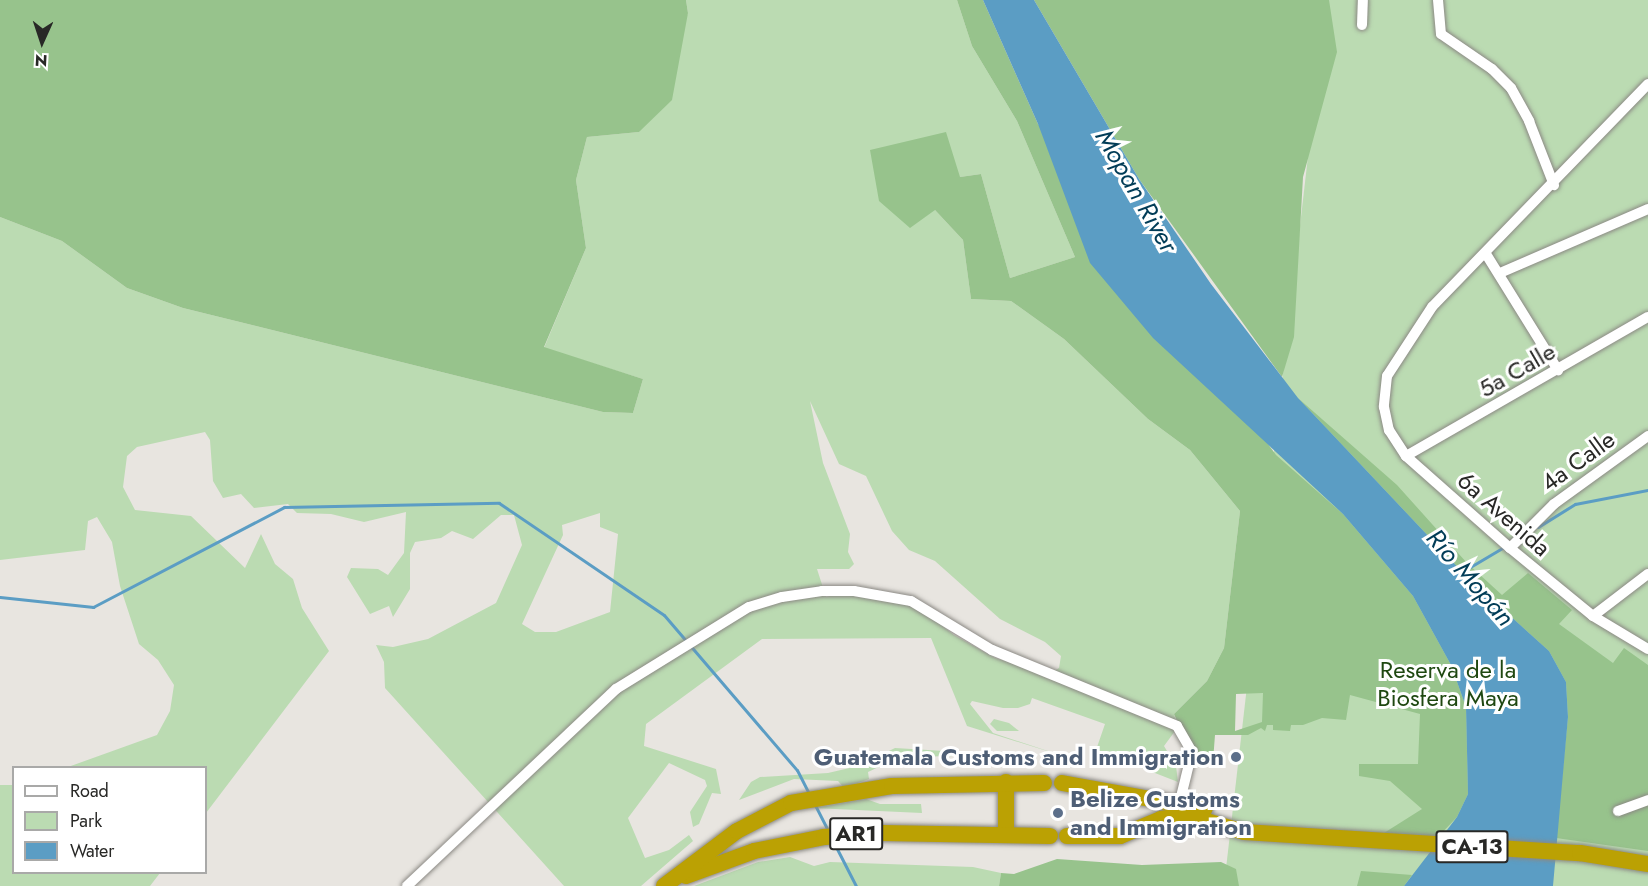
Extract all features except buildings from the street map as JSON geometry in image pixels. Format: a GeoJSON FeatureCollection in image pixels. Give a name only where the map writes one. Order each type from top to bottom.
{"type":"FeatureCollection","features":[{"type":"Feature","properties":{"kind":"highway"},"geometry":{"type":"LineString","coordinates":[[1006,782],[1006,834]]}},
{"type":"Feature","properties":{"kind":"highway","name":"AR1"},"geometry":{"type":"LineString","coordinates":[[667,885],[737,831],[791,803],[892,786],[1044,783]]}},
{"type":"Feature","properties":{"kind":"highway","name":"AR1"},"geometry":{"type":"LineString","coordinates":[[1062,783],[1230,824]]}},
{"type":"Feature","properties":{"kind":"highway","name":"AR1"},"geometry":{"type":"LineString","coordinates":[[667,885],[754,851],[824,837],[882,833],[1120,836],[1178,810]]}},
{"type":"Feature","properties":{"kind":"highway","name":"CA-13"},"geometry":{"type":"LineString","coordinates":[[1230,824],[1264,832],[1363,841],[1580,853],[1648,864]]}},
{"type":"Feature","properties":{"kind":"street"},"geometry":{"type":"LineString","coordinates":[[1362,0],[1362,25]]}},
{"type":"Feature","properties":{"kind":"street"},"geometry":{"type":"LineString","coordinates":[[1438,0],[1441,34],[1492,69],[1510,88],[1529,121],[1554,185]]}},
{"type":"Feature","properties":{"kind":"street"},"geometry":{"type":"LineString","coordinates":[[1558,370],[1500,273],[1486,254],[1648,84]]}},
{"type":"Feature","properties":{"kind":"street"},"geometry":{"type":"LineString","coordinates":[[1500,273],[1648,209]]}},
{"type":"Feature","properties":{"kind":"street","name":"6a Avenida"},"geometry":{"type":"LineString","coordinates":[[1486,254],[1432,307],[1387,376],[1384,407],[1389,430],[1406,456],[1510,548],[1593,616],[1648,649]]}},
{"type":"Feature","properties":{"kind":"street","name":"5a Calle"},"geometry":{"type":"LineString","coordinates":[[1406,456],[1648,317]]}},
{"type":"Feature","properties":{"kind":"street","name":"4a Calle"},"geometry":{"type":"LineString","coordinates":[[1510,548],[1554,504],[1648,436]]}},
{"type":"Feature","properties":{"kind":"street"},"geometry":{"type":"LineString","coordinates":[[1593,616],[1648,574]]}},
{"type":"Feature","properties":{"kind":"street"},"geometry":{"type":"LineString","coordinates":[[407,886],[616,690],[749,607],[782,597],[822,591],[854,591],[911,601],[992,650],[1177,726],[1191,752],[1178,810]]}},
{"type":"Feature","properties":{"kind":"street"},"geometry":{"type":"LineString","coordinates":[[1618,811],[1648,800]]}},
{"type":"Feature","properties":{"kind":"green space"},"geometry":{"type":"Polygon","coordinates":[[[0,0],[686,0],[688,13],[672,100],[639,132],[587,137],[576,180],[586,248],[544,347],[643,379],[633,413],[603,412],[183,308],[127,288],[62,241],[0,217],[0,0]]]}},
{"type":"Feature","properties":{"kind":"green space"},"geometry":{"type":"Polygon","coordinates":[[[686,0],[957,0],[972,46],[1017,121],[1075,257],[1010,278],[981,174],[960,177],[935,210],[963,240],[971,299],[1011,301],[1064,339],[1148,419],[1190,450],[1240,511],[1224,648],[1207,681],[1174,714],[1178,727],[1164,746],[1176,766],[1178,782],[1096,750],[1105,724],[1032,698],[1030,704],[1018,708],[1003,708],[972,701],[970,704],[993,733],[1063,756],[967,726],[931,638],[762,639],[646,724],[644,746],[716,769],[721,794],[712,793],[699,824],[693,827],[690,812],[707,786],[705,780],[669,763],[628,818],[645,858],[669,850],[689,835],[693,841],[641,886],[564,886],[385,688],[384,662],[376,645],[393,647],[428,639],[496,603],[522,545],[514,515],[501,515],[473,539],[452,531],[441,538],[415,542],[410,553],[410,589],[393,617],[389,606],[370,614],[347,577],[351,568],[378,569],[388,575],[404,553],[406,512],[364,522],[331,514],[297,513],[288,504],[254,508],[241,494],[223,498],[213,481],[210,440],[205,432],[137,447],[127,456],[123,487],[135,510],[191,516],[245,568],[261,534],[275,564],[293,579],[302,608],[329,651],[207,812],[207,766],[71,766],[157,735],[170,711],[174,685],[158,660],[139,644],[120,586],[112,542],[97,517],[88,521],[85,550],[0,560],[0,217],[62,241],[127,288],[183,308],[603,412],[633,413],[643,379],[544,348],[586,248],[576,180],[587,137],[639,132],[688,13],[686,0]],[[810,401],[823,463],[850,534],[848,552],[854,564],[849,569],[817,569],[826,597],[847,591],[919,608],[954,635],[995,658],[1049,674],[1059,668],[1061,656],[1045,642],[1000,619],[935,561],[909,550],[892,531],[866,476],[839,464],[810,401]],[[600,513],[562,525],[563,535],[522,624],[535,632],[556,632],[610,612],[618,534],[600,527],[600,513]]]}},
{"type":"Feature","properties":{"kind":"green space"},"geometry":{"type":"Polygon","coordinates":[[[957,0],[983,0],[1038,124],[1276,455],[1343,514],[1413,596],[1451,665],[1466,707],[1468,794],[1457,817],[1437,838],[1384,833],[1422,809],[1390,781],[1359,776],[1359,764],[1418,764],[1420,714],[1350,695],[1346,720],[1322,718],[1303,725],[1291,725],[1290,731],[1273,730],[1273,725],[1267,725],[1265,731],[1261,728],[1248,735],[1215,735],[1213,761],[1194,760],[1174,714],[1207,681],[1224,648],[1240,511],[1190,450],[1148,419],[1064,339],[1011,301],[971,299],[963,240],[935,210],[910,228],[879,201],[870,150],[946,132],[960,177],[981,174],[1010,278],[1075,257],[1017,121],[972,46],[957,0]],[[1263,693],[1236,694],[1235,731],[1262,722],[1263,693]]]}},
{"type":"Feature","properties":{"kind":"green space"},"geometry":{"type":"Polygon","coordinates":[[[1034,0],[1329,0],[1337,52],[1303,177],[1294,337],[1282,377],[1139,179],[1034,0]]]}},
{"type":"Feature","properties":{"kind":"green space","name":"Reserva de la Biosfera Maya"},"geometry":{"type":"Polygon","coordinates":[[[1326,0],[1648,0],[1648,886],[1224,886],[1326,0]]]}},
{"type":"Feature","properties":{"kind":"green space"},"geometry":{"type":"Polygon","coordinates":[[[1298,398],[1397,485],[1467,563],[1502,595],[1528,573],[1572,610],[1559,624],[1613,663],[1624,648],[1648,665],[1648,851],[1556,838],[1568,717],[1566,682],[1549,651],[1466,576],[1298,398]]]}},
{"type":"Feature","properties":{"kind":"green space"},"geometry":{"type":"Polygon","coordinates":[[[994,719],[1009,723],[1019,731],[997,731],[990,724],[994,719]]]}},
{"type":"Feature","properties":{"kind":"green space"},"geometry":{"type":"Polygon","coordinates":[[[895,748],[961,752],[984,761],[983,768],[957,756],[900,757],[868,772],[869,779],[844,788],[838,781],[794,779],[739,800],[751,782],[760,777],[828,773],[858,766],[895,748]]]}},
{"type":"Feature","properties":{"kind":"green space"},"geometry":{"type":"Polygon","coordinates":[[[0,785],[12,785],[12,874],[159,874],[150,886],[0,886],[0,785]]]}},
{"type":"Feature","properties":{"kind":"green space"},"geometry":{"type":"Polygon","coordinates":[[[866,799],[880,804],[921,804],[922,813],[813,808],[866,799]]]}},
{"type":"Feature","properties":{"kind":"green space"},"geometry":{"type":"Polygon","coordinates":[[[790,857],[814,866],[830,862],[973,867],[1001,873],[999,886],[694,886],[758,862],[790,857]]]}},
{"type":"Feature","properties":{"kind":"green space"},"geometry":{"type":"Polygon","coordinates":[[[1057,859],[1142,865],[1221,862],[1236,869],[1239,886],[999,886],[1001,873],[1014,874],[1057,859]]]}},
{"type":"Feature","properties":{"kind":"green space"},"geometry":{"type":"Polygon","coordinates":[[[1361,871],[1412,875],[1404,886],[1357,886],[1361,871]]]}},
{"type":"Feature","properties":{"kind":"water","name":"Mopan River"},"geometry":{"type":"Polygon","coordinates":[[[983,0],[1034,0],[1139,179],[1211,284],[1298,398],[1466,576],[1549,651],[1566,682],[1568,717],[1553,886],[1404,886],[1457,817],[1468,794],[1466,707],[1451,665],[1413,596],[1343,514],[1153,338],[1090,263],[1038,124],[983,0]]]}},
{"type":"Feature","properties":{"kind":"waterway"},"geometry":{"type":"LineString","coordinates":[[1538,527],[1575,504],[1648,490]]}},
{"type":"Feature","properties":{"kind":"waterway"},"geometry":{"type":"LineString","coordinates":[[0,597],[93,607],[284,507],[499,503],[664,615],[797,770],[809,794]]}},
{"type":"Feature","properties":{"kind":"waterway","name":"Río Mopán"},"geometry":{"type":"LineString","coordinates":[[1460,573],[1504,547]]}},
{"type":"Feature","properties":{"kind":"waterway"},"geometry":{"type":"LineString","coordinates":[[815,805],[828,831]]}},
{"type":"Feature","properties":{"kind":"waterway"},"geometry":{"type":"LineString","coordinates":[[834,843],[856,886]]}},
{"type":"Feature","properties":{"kind":"place","name":"Guatemala Customs and Immigration"},"geometry":{"type":"Point","coordinates":[1236,757]}},
{"type":"Feature","properties":{"kind":"place","name":"Belize Customs and Immigration"},"geometry":{"type":"Point","coordinates":[1058,813]}}]}
